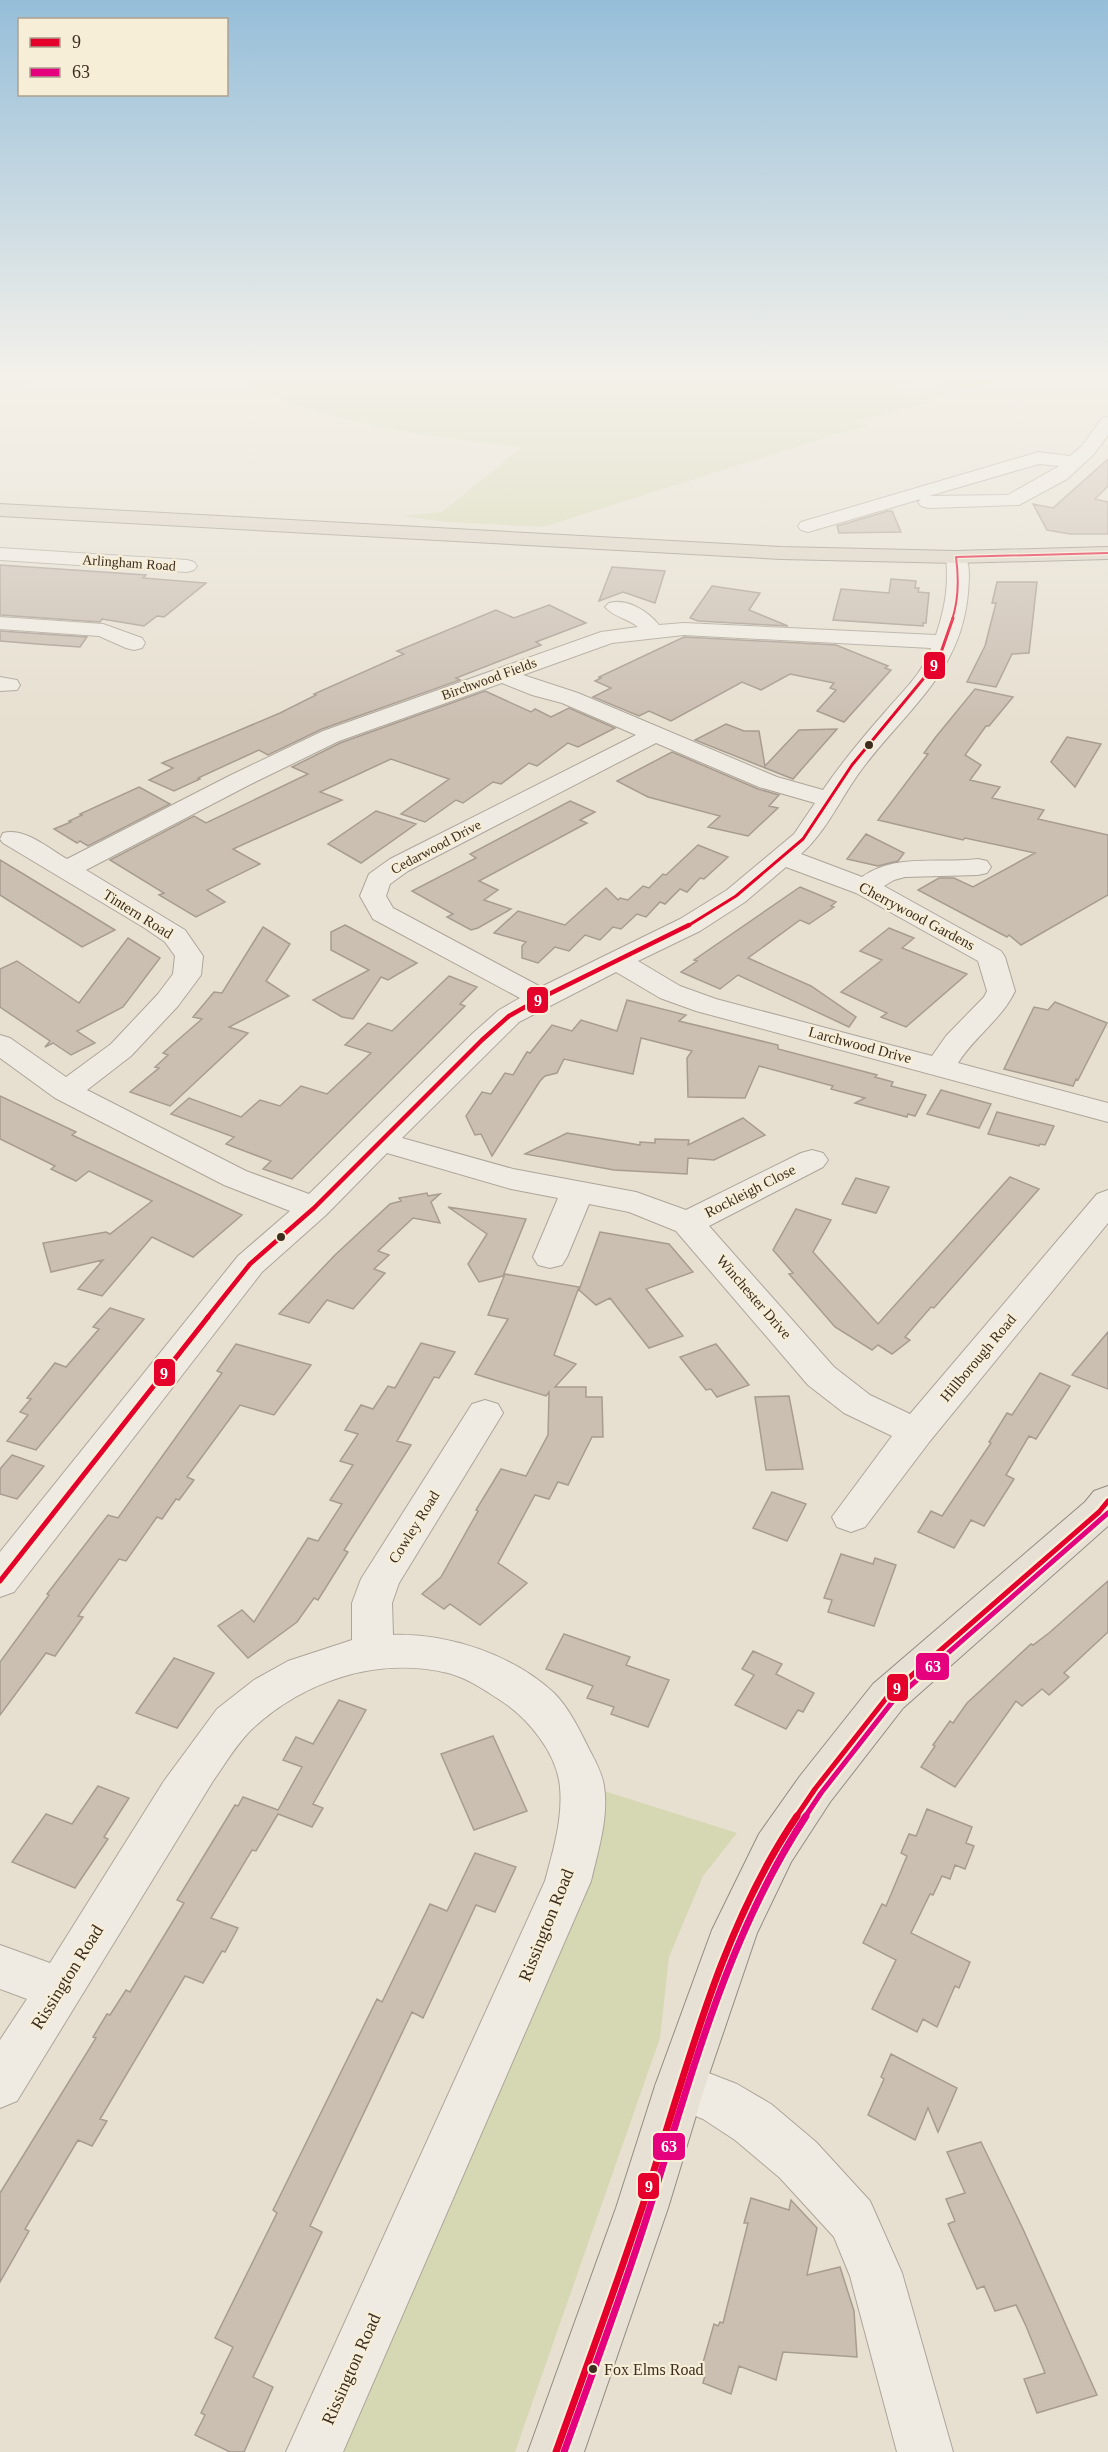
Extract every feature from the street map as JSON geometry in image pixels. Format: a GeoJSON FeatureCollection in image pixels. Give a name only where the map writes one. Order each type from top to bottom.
{"type":"FeatureCollection","features":[{"type":"Feature","properties":{"kind":"highway"},"geometry":{"type":"LineString","coordinates":[[0,510],[781,553],[956,557],[1108,553]]}},
{"type":"Feature","properties":{"kind":"main road"},"geometry":{"type":"LineString","coordinates":[[556,2452],[642,2208],[680,2086],[735,1930],[775,1848],[815,1789],[888,1696],[1099,1512],[1108,1501]]}},
{"type":"Feature","properties":{"kind":"street"},"geometry":{"type":"LineString","coordinates":[[808,526],[923,492]]}},
{"type":"Feature","properties":{"kind":"street"},"geometry":{"type":"LineString","coordinates":[[898,500],[939,503],[1012,501],[1028,492]]}},
{"type":"Feature","properties":{"kind":"street","name":"Arlingham Road"},"geometry":{"type":"LineString","coordinates":[[0,554],[187,566]]}},
{"type":"Feature","properties":{"kind":"street"},"geometry":{"type":"LineString","coordinates":[[0,1581],[250,1264],[314,1208],[482,1040],[509,1016],[618,961],[736,896],[784,857],[811,829],[852,765],[938,661],[946,642],[958,595],[959,579],[956,557]]}},
{"type":"Feature","properties":{"kind":"street"},"geometry":{"type":"LineString","coordinates":[[611,606],[629,610],[645,620],[652,630]]}},
{"type":"Feature","properties":{"kind":"street"},"geometry":{"type":"LineString","coordinates":[[0,623],[103,630],[134,643]]}},
{"type":"Feature","properties":{"kind":"street","name":"Birchwood Fields"},"geometry":{"type":"LineString","coordinates":[[66,870],[331,736],[609,637],[652,630],[709,629],[946,642]]}},
{"type":"Feature","properties":{"kind":"street"},"geometry":{"type":"LineString","coordinates":[[502,675],[540,690],[570,698],[768,782],[800,793],[829,799]]}},
{"type":"Feature","properties":{"kind":"street","name":"Cedarwood Drive"},"geometry":{"type":"LineString","coordinates":[[553,993],[382,913],[373,896],[378,879],[399,865],[656,734]]}},
{"type":"Feature","properties":{"kind":"street","name":"Tintern Road"},"geometry":{"type":"LineString","coordinates":[[12,838],[161,926],[176,936],[189,956],[187,975],[168,1000],[121,1050],[66,1091]]}},
{"type":"Feature","properties":{"kind":"street","name":"Cherrywood Gardens"},"geometry":{"type":"LineString","coordinates":[[784,857],[865,887],[967,942],[992,960],[1001,991],[996,1001],[956,1042],[941,1066]]}},
{"type":"Feature","properties":{"kind":"street"},"geometry":{"type":"LineString","coordinates":[[865,887],[886,874],[899,871],[971,868]]}},
{"type":"Feature","properties":{"kind":"street","name":"Larchwood Drive"},"geometry":{"type":"LineString","coordinates":[[618,961],[670,992],[706,1005],[941,1066],[1108,1113]]}},
{"type":"Feature","properties":{"kind":"street"},"geometry":{"type":"LineString","coordinates":[[0,1044],[66,1091],[235,1179],[314,1208]]}},
{"type":"Feature","properties":{"kind":"street","name":"Winchester Drive"},"geometry":{"type":"LineString","coordinates":[[382,1142],[511,1179],[636,1203],[688,1223],[821,1376],[857,1404],[885,1419],[917,1431]]}},
{"type":"Feature","properties":{"kind":"street","name":"Rockleigh Close"},"geometry":{"type":"LineString","coordinates":[[688,1223],[812,1160]]}},
{"type":"Feature","properties":{"kind":"street"},"geometry":{"type":"LineString","coordinates":[[550,1257],[577,1192]]}},
{"type":"Feature","properties":{"kind":"street","name":"Hillborough Road"},"geometry":{"type":"LineString","coordinates":[[851,1517],[917,1431],[1108,1201]]}},
{"type":"Feature","properties":{"kind":"street","name":"Cowley Road"},"geometry":{"type":"LineString","coordinates":[[373,1651],[372,1603],[381,1580],[485,1413]]}},
{"type":"Feature","properties":{"kind":"street","name":"Rissington Road"},"geometry":{"type":"LineString","coordinates":[[0,2084],[61,1989],[194,1770],[236,1717],[276,1685],[324,1664],[373,1651],[424,1652],[464,1660],[502,1677],[541,1707],[565,1743],[582,1784],[580,1828],[568,1881],[314,2452]]}},
{"type":"Feature","properties":{"kind":"street"},"geometry":{"type":"LineString","coordinates":[[0,1967],[61,1989]]}},
{"type":"Feature","properties":{"kind":"street"},"geometry":{"type":"LineString","coordinates":[[680,2086],[719,2101],[753,2122],[798,2160],[852,2219],[876,2273],[925,2452]]}},
{"type":"Feature","properties":{"kind":"green space"},"geometry":{"type":"Polygon","coordinates":[[[466,492],[652,492],[543,527],[445,522],[402,516],[442,512],[466,492]]]}},
{"type":"Feature","properties":{"kind":"green space"},"geometry":{"type":"Polygon","coordinates":[[[582,1784],[737,1833],[703,1876],[669,1957],[660,2038],[515,2452],[314,2452],[568,1881],[582,1784]]]}},
{"type":"Feature","properties":{"kind":"building"},"geometry":{"type":"Polygon","coordinates":[[[1070,492],[1102,492],[1095,499],[1108,502],[1108,534],[1070,534],[1047,530],[1033,504],[1053,508],[1070,492]]]}},
{"type":"Feature","properties":{"kind":"building"},"geometry":{"type":"Polygon","coordinates":[[[892,511],[901,532],[839,533],[837,526],[892,511]]]}},
{"type":"Feature","properties":{"kind":"building"},"geometry":{"type":"Polygon","coordinates":[[[0,565],[146,575],[143,578],[206,583],[164,617],[157,616],[144,626],[102,619],[100,622],[0,615],[0,565]]]}},
{"type":"Feature","properties":{"kind":"building"},"geometry":{"type":"Polygon","coordinates":[[[612,567],[665,571],[655,603],[623,592],[599,601],[612,567]]]}},
{"type":"Feature","properties":{"kind":"building"},"geometry":{"type":"Polygon","coordinates":[[[891,579],[916,581],[915,588],[919,588],[918,592],[929,593],[926,623],[923,623],[923,626],[833,620],[841,589],[889,593],[891,579]]]}},
{"type":"Feature","properties":{"kind":"building"},"geometry":{"type":"Polygon","coordinates":[[[997,582],[1037,582],[1029,653],[1012,654],[996,687],[967,682],[985,646],[996,603],[992,603],[997,582]]]}},
{"type":"Feature","properties":{"kind":"building"},"geometry":{"type":"Polygon","coordinates":[[[712,586],[760,593],[749,610],[788,626],[698,621],[690,618],[712,586]]]}},
{"type":"Feature","properties":{"kind":"building"},"geometry":{"type":"Polygon","coordinates":[[[549,605],[586,623],[536,642],[541,645],[456,678],[460,680],[322,729],[268,755],[259,750],[174,791],[149,780],[173,768],[162,763],[280,713],[316,695],[314,694],[404,654],[397,651],[496,610],[514,618],[549,605]]]}},
{"type":"Feature","properties":{"kind":"building"},"geometry":{"type":"Polygon","coordinates":[[[0,631],[87,637],[80,647],[0,641],[0,631]]]}},
{"type":"Feature","properties":{"kind":"building"},"geometry":{"type":"Polygon","coordinates":[[[684,637],[836,645],[888,666],[885,668],[891,670],[844,722],[817,711],[836,690],[830,688],[834,683],[790,674],[761,690],[742,682],[671,721],[649,711],[639,716],[593,697],[611,688],[595,681],[601,678],[599,677],[684,637]]]}},
{"type":"Feature","properties":{"kind":"building"},"geometry":{"type":"Polygon","coordinates":[[[975,689],[1013,697],[989,726],[986,726],[965,755],[981,765],[970,780],[1000,787],[992,798],[1044,810],[1038,819],[1108,835],[1108,895],[1021,945],[1009,935],[1007,937],[918,890],[939,878],[954,878],[973,887],[1035,853],[965,838],[963,840],[878,820],[928,754],[924,753],[935,738],[975,689]]]}},
{"type":"Feature","properties":{"kind":"building"},"geometry":{"type":"Polygon","coordinates":[[[485,691],[531,712],[535,709],[551,717],[569,708],[615,728],[578,747],[568,743],[537,766],[529,763],[501,784],[493,782],[463,803],[456,800],[425,822],[401,814],[449,779],[391,759],[320,792],[342,800],[233,849],[260,864],[207,890],[225,902],[196,917],[159,895],[164,893],[110,860],[194,816],[206,823],[308,774],[292,767],[340,743],[485,691]]]}},
{"type":"Feature","properties":{"kind":"building"},"geometry":{"type":"Polygon","coordinates":[[[726,724],[744,731],[759,731],[765,766],[799,730],[837,729],[793,779],[695,740],[726,724]]]}},
{"type":"Feature","properties":{"kind":"building"},"geometry":{"type":"Polygon","coordinates":[[[1067,737],[1101,744],[1075,787],[1051,762],[1067,737]]]}},
{"type":"Feature","properties":{"kind":"building"},"geometry":{"type":"Polygon","coordinates":[[[672,752],[758,789],[779,795],[769,806],[778,808],[748,836],[708,827],[720,816],[648,797],[617,781],[672,752]]]}},
{"type":"Feature","properties":{"kind":"building"},"geometry":{"type":"Polygon","coordinates":[[[139,787],[170,804],[88,846],[80,841],[77,843],[54,829],[71,822],[69,821],[82,815],[80,814],[139,787]]]}},
{"type":"Feature","properties":{"kind":"building"},"geometry":{"type":"Polygon","coordinates":[[[570,801],[595,812],[580,820],[587,823],[479,881],[498,890],[484,900],[511,909],[478,928],[471,930],[447,917],[453,914],[412,891],[476,858],[470,854],[570,801]]]}},
{"type":"Feature","properties":{"kind":"building"},"geometry":{"type":"Polygon","coordinates":[[[376,811],[416,824],[361,863],[328,844],[376,811]]]}},
{"type":"Feature","properties":{"kind":"building"},"geometry":{"type":"Polygon","coordinates":[[[866,834],[904,853],[898,861],[878,866],[847,859],[866,834]]]}},
{"type":"Feature","properties":{"kind":"building"},"geometry":{"type":"Polygon","coordinates":[[[698,845],[728,857],[704,879],[700,878],[687,892],[680,889],[665,904],[660,902],[646,917],[637,914],[621,929],[613,927],[600,940],[585,935],[569,951],[555,947],[538,963],[522,958],[522,946],[526,942],[494,933],[518,911],[565,925],[606,888],[618,900],[620,898],[628,900],[643,886],[649,888],[663,874],[666,875],[698,845]]]}},
{"type":"Feature","properties":{"kind":"building"},"geometry":{"type":"Polygon","coordinates":[[[0,860],[115,930],[82,947],[0,895],[0,860]]]}},
{"type":"Feature","properties":{"kind":"building"},"geometry":{"type":"Polygon","coordinates":[[[800,887],[836,902],[831,906],[834,907],[809,924],[800,920],[748,958],[811,986],[856,1017],[849,1027],[738,975],[720,989],[681,972],[697,961],[694,960],[800,887]]]}},
{"type":"Feature","properties":{"kind":"building"},"geometry":{"type":"Polygon","coordinates":[[[345,925],[417,963],[388,980],[381,977],[353,1019],[342,1017],[313,1000],[369,970],[331,950],[331,932],[345,925]]]}},
{"type":"Feature","properties":{"kind":"building"},"geometry":{"type":"Polygon","coordinates":[[[263,927],[290,944],[266,981],[289,996],[229,1027],[248,1033],[170,1106],[130,1092],[159,1068],[155,1067],[168,1055],[163,1053],[202,1019],[193,1017],[214,992],[222,993],[263,927]]]}},
{"type":"Feature","properties":{"kind":"building"},"geometry":{"type":"Polygon","coordinates":[[[889,928],[914,938],[902,948],[967,974],[906,1027],[881,1017],[887,1013],[841,992],[882,960],[860,951],[889,928]]]}},
{"type":"Feature","properties":{"kind":"building"},"geometry":{"type":"Polygon","coordinates":[[[128,938],[160,958],[123,1007],[77,1031],[95,1043],[71,1055],[53,1043],[45,1047],[50,1041],[0,1007],[0,969],[17,961],[79,1003],[128,938]]]}},
{"type":"Feature","properties":{"kind":"building"},"geometry":{"type":"Polygon","coordinates":[[[449,976],[477,987],[460,1004],[465,1006],[292,1179],[263,1169],[271,1161],[226,1144],[234,1137],[171,1114],[189,1098],[241,1117],[260,1100],[280,1106],[301,1086],[327,1094],[371,1053],[345,1045],[368,1023],[392,1031],[449,976]]]}},
{"type":"Feature","properties":{"kind":"building"},"geometry":{"type":"Polygon","coordinates":[[[627,1000],[686,1015],[679,1021],[778,1045],[778,1049],[877,1075],[875,1077],[893,1082],[891,1086],[926,1095],[915,1116],[908,1114],[907,1117],[855,1103],[865,1098],[831,1089],[833,1086],[759,1066],[745,1098],[688,1097],[687,1058],[692,1051],[641,1038],[633,1074],[564,1059],[557,1073],[545,1076],[540,1081],[492,1156],[481,1134],[475,1135],[466,1116],[482,1092],[491,1094],[505,1073],[513,1075],[527,1052],[530,1053],[552,1025],[572,1031],[581,1020],[617,1031],[627,1000]]]}},
{"type":"Feature","properties":{"kind":"building"},"geometry":{"type":"Polygon","coordinates":[[[1055,1002],[1107,1023],[1073,1086],[1004,1069],[1034,1007],[1048,1010],[1055,1002]]]}},
{"type":"Feature","properties":{"kind":"building"},"geometry":{"type":"Polygon","coordinates":[[[941,1090],[991,1104],[979,1128],[927,1114],[941,1090]]]}},
{"type":"Feature","properties":{"kind":"building"},"geometry":{"type":"Polygon","coordinates":[[[0,1096],[76,1132],[72,1135],[242,1215],[193,1257],[152,1237],[102,1296],[78,1289],[103,1260],[51,1272],[43,1243],[106,1232],[110,1234],[152,1201],[89,1171],[76,1181],[51,1169],[55,1166],[0,1139],[0,1096]]]}},
{"type":"Feature","properties":{"kind":"building"},"geometry":{"type":"Polygon","coordinates":[[[997,1112],[1054,1126],[1045,1145],[1040,1144],[1039,1146],[988,1134],[997,1112]]]}},
{"type":"Feature","properties":{"kind":"building"},"geometry":{"type":"Polygon","coordinates":[[[743,1118],[765,1135],[714,1160],[688,1158],[687,1174],[614,1170],[525,1154],[567,1133],[640,1145],[640,1142],[655,1143],[655,1139],[689,1140],[688,1145],[743,1118]]]}},
{"type":"Feature","properties":{"kind":"building"},"geometry":{"type":"Polygon","coordinates":[[[1010,1177],[1039,1189],[934,1308],[931,1307],[905,1337],[910,1340],[892,1354],[878,1345],[872,1350],[835,1327],[789,1274],[793,1273],[773,1250],[796,1209],[831,1220],[813,1252],[878,1324],[1010,1177]]]}},
{"type":"Feature","properties":{"kind":"building"},"geometry":{"type":"Polygon","coordinates":[[[856,1178],[889,1187],[876,1213],[842,1204],[856,1178]]]}},
{"type":"Feature","properties":{"kind":"building"},"geometry":{"type":"Polygon","coordinates":[[[427,1193],[428,1196],[440,1194],[431,1202],[440,1223],[413,1218],[378,1251],[389,1255],[374,1269],[385,1273],[353,1309],[327,1300],[309,1323],[279,1314],[335,1255],[390,1204],[401,1201],[399,1198],[427,1193]]]}},
{"type":"Feature","properties":{"kind":"building"},"geometry":{"type":"Polygon","coordinates":[[[448,1207],[526,1219],[503,1276],[479,1282],[468,1264],[487,1234],[448,1207]]]}},
{"type":"Feature","properties":{"kind":"building"},"geometry":{"type":"Polygon","coordinates":[[[600,1232],[669,1244],[693,1272],[646,1289],[683,1336],[649,1348],[610,1298],[596,1305],[579,1290],[600,1232]]]}},
{"type":"Feature","properties":{"kind":"building"},"geometry":{"type":"Polygon","coordinates":[[[505,1274],[579,1287],[554,1355],[576,1364],[555,1387],[586,1387],[586,1397],[602,1397],[603,1437],[592,1437],[568,1485],[558,1482],[549,1499],[535,1495],[498,1563],[527,1583],[480,1625],[450,1604],[444,1609],[422,1594],[441,1577],[478,1511],[476,1510],[501,1469],[526,1476],[548,1435],[549,1392],[546,1396],[475,1374],[508,1319],[488,1315],[505,1274]]]}},
{"type":"Feature","properties":{"kind":"building"},"geometry":{"type":"Polygon","coordinates":[[[110,1308],[144,1319],[36,1450],[7,1441],[28,1415],[20,1412],[31,1399],[27,1398],[55,1363],[66,1367],[99,1329],[93,1327],[110,1308]]]}},
{"type":"Feature","properties":{"kind":"building"},"geometry":{"type":"Polygon","coordinates":[[[1108,1332],[1108,1389],[1072,1375],[1108,1332]]]}},
{"type":"Feature","properties":{"kind":"building"},"geometry":{"type":"Polygon","coordinates":[[[421,1343],[455,1352],[439,1378],[434,1377],[397,1441],[411,1445],[344,1550],[348,1552],[318,1600],[314,1598],[297,1622],[248,1658],[218,1626],[242,1610],[254,1622],[308,1538],[318,1541],[342,1504],[330,1500],[353,1465],[340,1461],[358,1434],[345,1430],[361,1405],[373,1409],[388,1386],[395,1388],[421,1343]]]}},
{"type":"Feature","properties":{"kind":"building"},"geometry":{"type":"Polygon","coordinates":[[[236,1344],[311,1365],[274,1415],[240,1405],[187,1477],[194,1480],[179,1500],[176,1499],[162,1519],[157,1517],[126,1561],[119,1559],[78,1616],[83,1617],[55,1656],[46,1653],[0,1715],[0,1662],[49,1595],[47,1594],[108,1515],[118,1518],[222,1373],[217,1371],[236,1344]]]}},
{"type":"Feature","properties":{"kind":"building"},"geometry":{"type":"Polygon","coordinates":[[[716,1344],[749,1385],[717,1397],[711,1389],[706,1390],[680,1357],[716,1344]]]}},
{"type":"Feature","properties":{"kind":"building"},"geometry":{"type":"Polygon","coordinates":[[[1040,1373],[1070,1386],[1036,1439],[1029,1436],[1006,1475],[1014,1479],[984,1526],[971,1520],[954,1548],[918,1532],[931,1511],[942,1516],[991,1443],[989,1442],[1007,1413],[1012,1415],[1040,1373]]]}},
{"type":"Feature","properties":{"kind":"building"},"geometry":{"type":"Polygon","coordinates":[[[789,1396],[803,1469],[766,1470],[755,1397],[789,1396]]]}},
{"type":"Feature","properties":{"kind":"building"},"geometry":{"type":"Polygon","coordinates":[[[12,1455],[44,1466],[17,1499],[0,1494],[0,1469],[12,1455]]]}},
{"type":"Feature","properties":{"kind":"building"},"geometry":{"type":"Polygon","coordinates":[[[772,1492],[806,1504],[787,1541],[753,1528],[772,1492]]]}},
{"type":"Feature","properties":{"kind":"building"},"geometry":{"type":"Polygon","coordinates":[[[841,1554],[873,1564],[875,1558],[896,1565],[874,1626],[828,1612],[832,1600],[824,1598],[841,1554]]]}},
{"type":"Feature","properties":{"kind":"building"},"geometry":{"type":"Polygon","coordinates":[[[1108,1581],[1108,1632],[1064,1673],[1069,1677],[1049,1695],[1042,1689],[1022,1706],[1016,1701],[955,1787],[921,1767],[950,1721],[953,1723],[967,1703],[1031,1644],[1033,1645],[1049,1633],[1108,1581]]]}},
{"type":"Feature","properties":{"kind":"building"},"geometry":{"type":"Polygon","coordinates":[[[564,1634],[630,1657],[626,1665],[669,1680],[648,1727],[611,1714],[614,1707],[587,1698],[593,1686],[546,1669],[564,1634]]]}},
{"type":"Feature","properties":{"kind":"building"},"geometry":{"type":"Polygon","coordinates":[[[753,1651],[782,1664],[776,1674],[814,1693],[803,1712],[798,1710],[786,1729],[735,1705],[754,1675],[742,1669],[753,1651]]]}},
{"type":"Feature","properties":{"kind":"building"},"geometry":{"type":"Polygon","coordinates":[[[174,1658],[214,1673],[177,1728],[136,1713],[174,1658]]]}},
{"type":"Feature","properties":{"kind":"building"},"geometry":{"type":"Polygon","coordinates":[[[339,1700],[366,1710],[313,1804],[323,1808],[312,1827],[278,1814],[256,1851],[252,1850],[211,1918],[238,1928],[225,1952],[222,1951],[203,1983],[185,1976],[100,2119],[107,2121],[92,2146],[78,2140],[25,2229],[29,2231],[0,2282],[0,2193],[96,2038],[93,2037],[107,2014],[110,2015],[126,1990],[130,1992],[184,1903],[177,1900],[235,1805],[238,1806],[243,1797],[278,1810],[302,1767],[283,1760],[296,1737],[313,1744],[339,1700]]]}},
{"type":"Feature","properties":{"kind":"building"},"geometry":{"type":"Polygon","coordinates":[[[493,1736],[527,1811],[474,1830],[441,1754],[493,1736]]]}},
{"type":"Feature","properties":{"kind":"building"},"geometry":{"type":"Polygon","coordinates":[[[98,1786],[129,1798],[104,1837],[108,1839],[75,1888],[12,1862],[46,1814],[72,1824],[98,1786]]]}},
{"type":"Feature","properties":{"kind":"building"},"geometry":{"type":"Polygon","coordinates":[[[927,1809],[972,1827],[966,1843],[974,1846],[965,1869],[955,1865],[950,1879],[942,1876],[933,1895],[930,1894],[911,1933],[970,1962],[959,1988],[955,1986],[937,2027],[923,2019],[917,2032],[872,2009],[896,1960],[863,1943],[882,1904],[886,1906],[907,1856],[901,1853],[909,1834],[916,1836],[927,1809]]]}},
{"type":"Feature","properties":{"kind":"building"},"geometry":{"type":"Polygon","coordinates":[[[475,1853],[516,1867],[495,1912],[476,1905],[423,2018],[412,2012],[310,2226],[322,2232],[253,2377],[273,2387],[244,2452],[230,2452],[195,2435],[205,2415],[201,2413],[233,2347],[215,2338],[277,2213],[273,2210],[377,1999],[382,2002],[430,1904],[447,1911],[475,1853]]]}},
{"type":"Feature","properties":{"kind":"building"},"geometry":{"type":"Polygon","coordinates":[[[891,2054],[957,2088],[938,2132],[928,2108],[915,2140],[868,2115],[884,2079],[881,2077],[891,2054]]]}},
{"type":"Feature","properties":{"kind":"building"},"geometry":{"type":"Polygon","coordinates":[[[981,2142],[1023,2229],[1097,2395],[1037,2413],[1024,2379],[1045,2373],[1016,2305],[995,2311],[984,2286],[977,2289],[948,2224],[955,2221],[946,2199],[965,2193],[947,2152],[981,2142]]]}},
{"type":"Feature","properties":{"kind":"building"},"geometry":{"type":"Polygon","coordinates":[[[751,2198],[789,2210],[791,2200],[817,2228],[807,2275],[840,2267],[854,2311],[857,2357],[783,2352],[776,2380],[739,2366],[731,2394],[703,2383],[705,2375],[700,2373],[714,2324],[718,2326],[720,2322],[723,2323],[748,2223],[744,2223],[751,2198]]]}},
{"type":"Feature","properties":{"kind":"transit line","name":"9"},"geometry":{"type":"LineString","coordinates":[[0,1581],[250,1264],[314,1208],[482,1040],[509,1016],[541,998],[690,925],[736,896],[803,839],[852,765],[938,661],[956,608],[959,579],[956,557],[1108,553]]}},
{"type":"Feature","properties":{"kind":"transit line","name":"9"},"geometry":{"type":"LineString","coordinates":[[556,2452],[642,2208],[680,2086],[735,1930],[775,1848],[815,1789],[888,1696],[1099,1512],[1108,1501]]}},
{"type":"Feature","properties":{"kind":"transit line","name":"63"},"geometry":{"type":"LineString","coordinates":[[564,2452],[649,2210],[687,2088],[742,1933],[782,1852],[821,1793],[893,1701],[1108,1513]]}},
{"type":"Feature","properties":{"kind":"place","name":"Fox Elms Road"},"geometry":{"type":"Point","coordinates":[593,2369]}}]}
